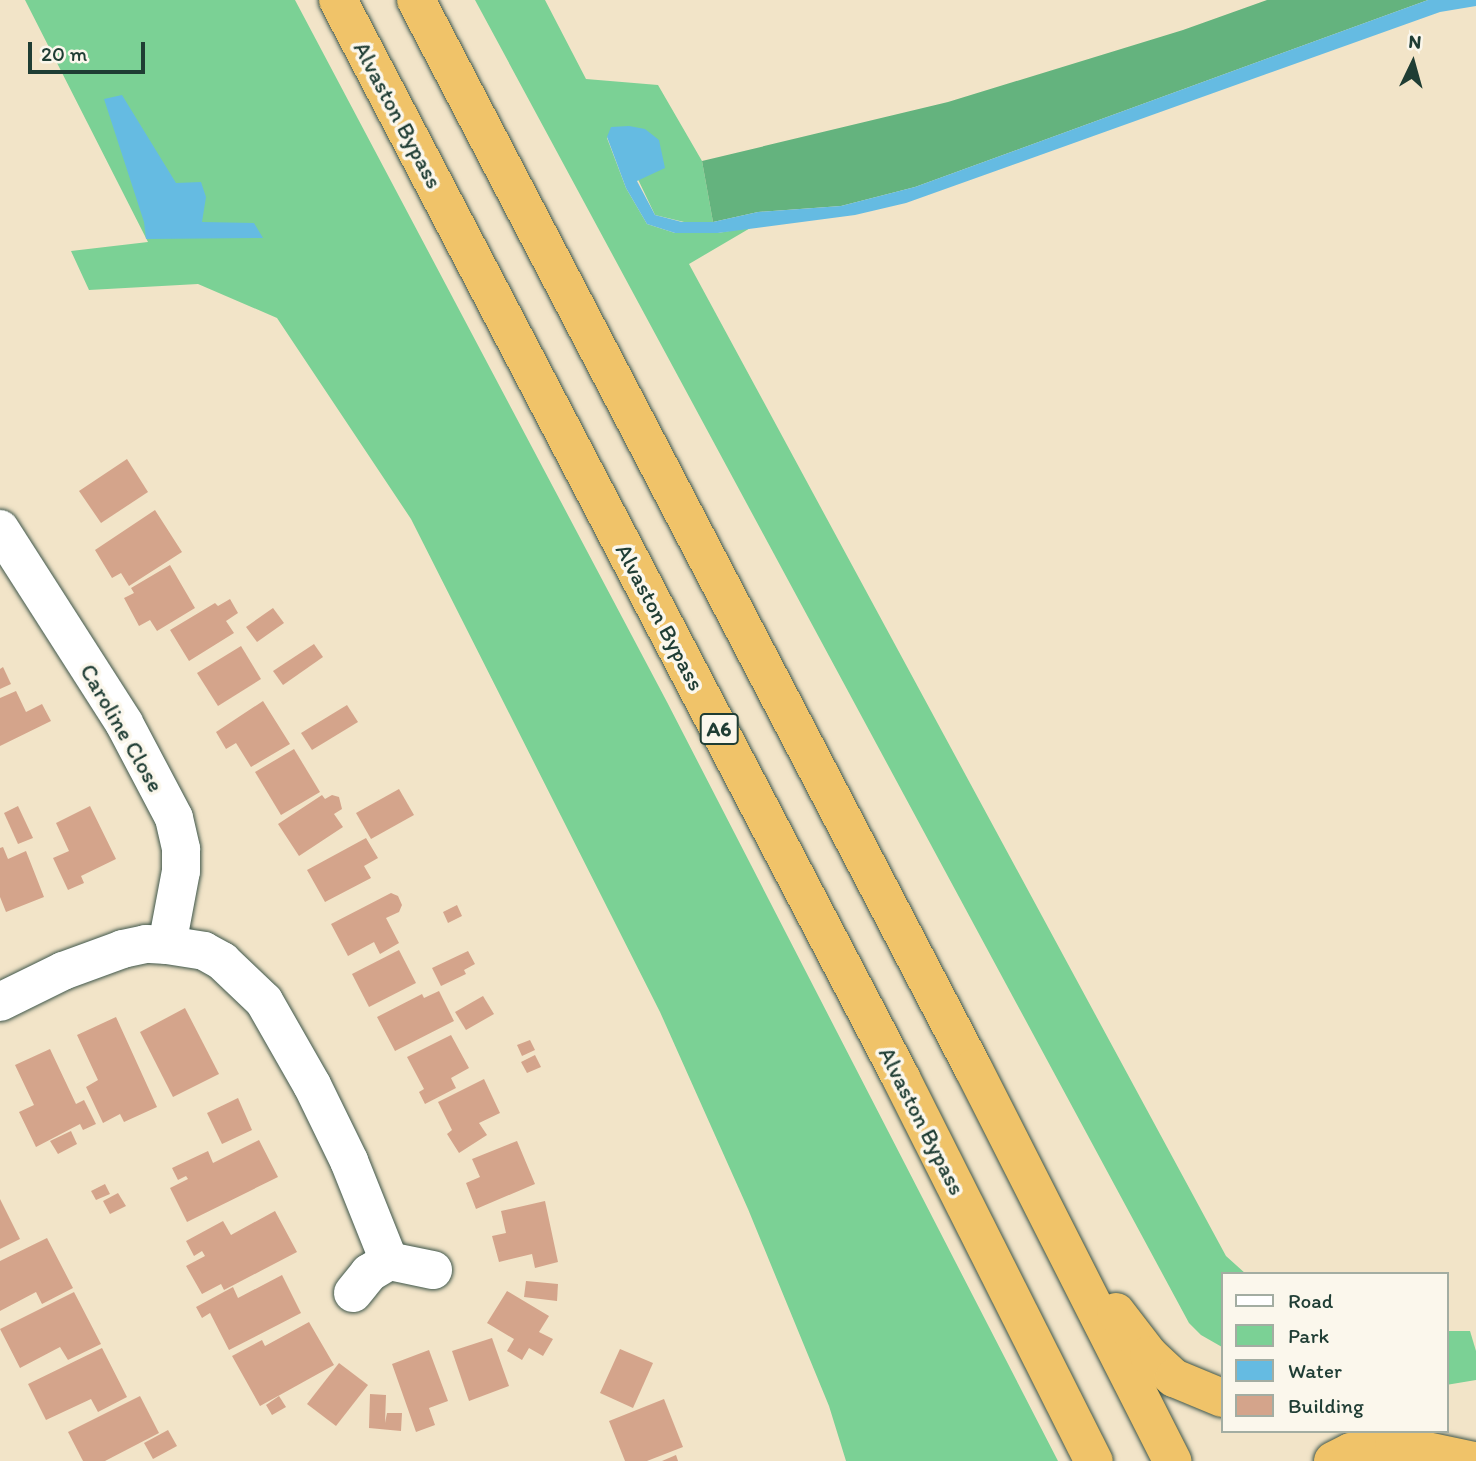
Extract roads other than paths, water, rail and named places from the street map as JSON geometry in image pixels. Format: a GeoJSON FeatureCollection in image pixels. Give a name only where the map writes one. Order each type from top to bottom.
{"type":"FeatureCollection","features":[{"type":"Feature","properties":{"kind":"highway","name":"Alvaston Bypass"},"geometry":{"type":"LineString","coordinates":[[338,0],[901,1078],[1094,1461]]}},
{"type":"Feature","properties":{"kind":"highway"},"geometry":{"type":"LineString","coordinates":[[416,0],[1063,1244],[1172,1461]]}},
{"type":"Feature","properties":{"kind":"highway"},"geometry":{"type":"LineString","coordinates":[[1063,1244],[1149,1355],[1174,1378],[1220,1397]]}},
{"type":"Feature","properties":{"kind":"highway"},"geometry":{"type":"LineString","coordinates":[[1448,1433],[1476,1447]]}},
{"type":"Feature","properties":{"kind":"highway"},"geometry":{"type":"LineString","coordinates":[[1333,1461],[1351,1452],[1394,1444],[1474,1461]]}},
{"type":"Feature","properties":{"kind":"street","name":"Caroline Close"},"geometry":{"type":"LineString","coordinates":[[0,529],[124,723],[174,818],[181,849],[181,872],[167,945]]}},
{"type":"Feature","properties":{"kind":"street"},"geometry":{"type":"LineString","coordinates":[[0,1002],[63,971],[123,949],[146,944],[204,951],[222,961],[264,1001],[312,1085],[349,1161],[389,1261]]}},
{"type":"Feature","properties":{"kind":"street"},"geometry":{"type":"LineString","coordinates":[[353,1293],[369,1273],[389,1261],[433,1270]]}},
{"type":"Feature","properties":{"kind":"water"},"geometry":{"type":"Polygon","coordinates":[[[1428,0],[1476,0],[1476,6],[1440,12],[906,203],[855,215],[718,233],[675,233],[647,224],[626,188],[607,137],[611,127],[629,126],[645,129],[659,140],[665,168],[637,181],[655,215],[682,222],[713,222],[758,212],[841,206],[915,187],[1428,0]]]}},
{"type":"Feature","properties":{"kind":"water"},"geometry":{"type":"Polygon","coordinates":[[[122,95],[176,183],[201,182],[206,197],[202,222],[254,223],[263,238],[146,239],[144,222],[104,99],[122,95]]]}}]}
